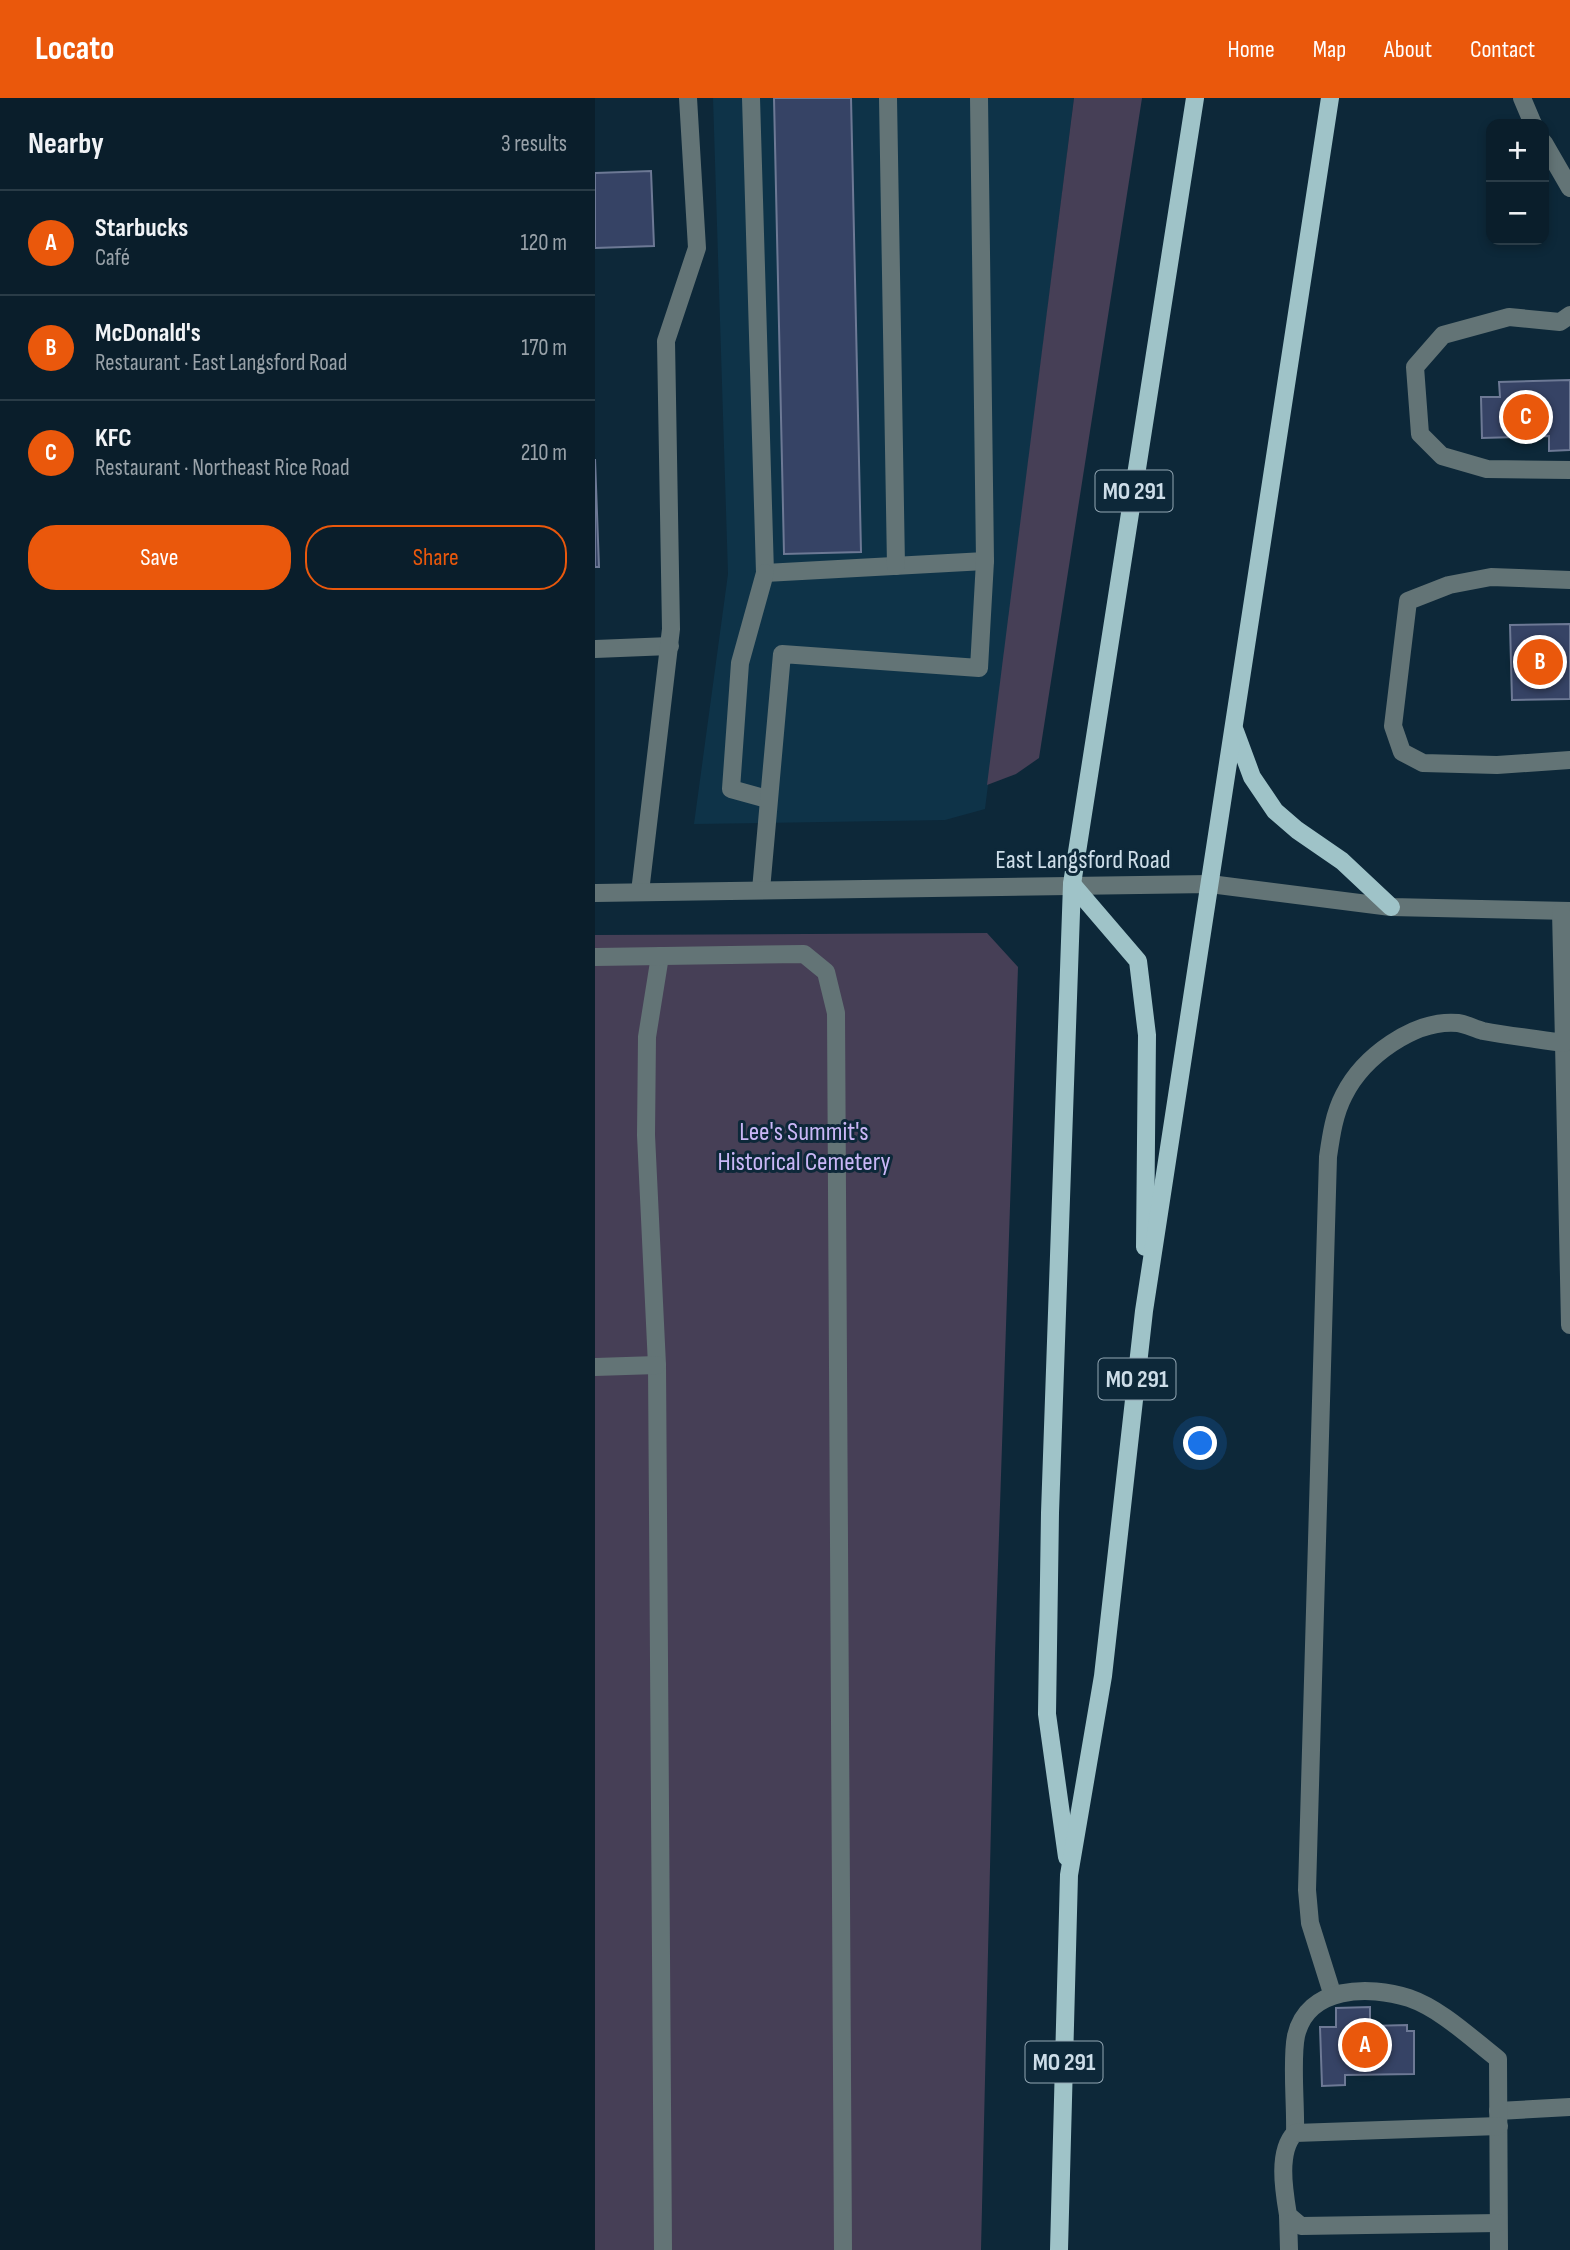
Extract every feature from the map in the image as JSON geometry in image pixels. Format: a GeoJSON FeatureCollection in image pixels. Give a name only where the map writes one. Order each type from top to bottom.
{"type":"FeatureCollection","features":[{"type":"Feature","properties":{"kind":"main road","name":"MO 291"},"geometry":{"type":"LineString","coordinates":[[1069,1875],[1047,1714],[1050,1513],[1072,884],[1195,98]]}},
{"type":"Feature","properties":{"kind":"main road","name":"MO 291"},"geometry":{"type":"LineString","coordinates":[[1059,2250],[1069,1875],[1103,1676],[1144,1311],[1330,98]]}},
{"type":"Feature","properties":{"kind":"main road"},"geometry":{"type":"LineString","coordinates":[[1234,728],[1252,777],[1275,811],[1342,862],[1391,907]]}},
{"type":"Feature","properties":{"kind":"main road"},"geometry":{"type":"LineString","coordinates":[[1072,884],[1138,961],[1147,1035],[1144,1311]]}},
{"type":"Feature","properties":{"kind":"street"},"geometry":{"type":"LineString","coordinates":[[640,892],[670,646],[666,341],[697,248],[688,98]]}},
{"type":"Feature","properties":{"kind":"street"},"geometry":{"type":"LineString","coordinates":[[751,98],[765,573],[740,663],[731,789],[767,799]]}},
{"type":"Feature","properties":{"kind":"street"},"geometry":{"type":"LineString","coordinates":[[888,98],[895,566]]}},
{"type":"Feature","properties":{"kind":"street"},"geometry":{"type":"LineString","coordinates":[[761,890],[782,654],[979,668],[985,561],[979,98]]}},
{"type":"Feature","properties":{"kind":"street"},"geometry":{"type":"LineString","coordinates":[[1522,98],[1531,119]]}},
{"type":"Feature","properties":{"kind":"street"},"geometry":{"type":"LineString","coordinates":[[1549,152],[1570,188]]}},
{"type":"Feature","properties":{"kind":"street"},"geometry":{"type":"LineString","coordinates":[[1570,315],[1560,322],[1509,317],[1443,335],[1415,367],[1420,434],[1442,456],[1487,469],[1570,470]]}},
{"type":"Feature","properties":{"kind":"street"},"geometry":{"type":"LineString","coordinates":[[765,573],[985,561]]}},
{"type":"Feature","properties":{"kind":"street"},"geometry":{"type":"LineString","coordinates":[[1570,580],[1491,577],[1449,585],[1408,601],[1393,726],[1402,752],[1423,763],[1497,765],[1570,760]]}},
{"type":"Feature","properties":{"kind":"street"},"geometry":{"type":"LineString","coordinates":[[595,649],[670,646]]}},
{"type":"Feature","properties":{"kind":"street","name":"East Langsford Road"},"geometry":{"type":"LineString","coordinates":[[595,893],[1210,884],[1391,907],[1565,911]]}},
{"type":"Feature","properties":{"kind":"street"},"geometry":{"type":"LineString","coordinates":[[1565,911],[1570,1325]]}},
{"type":"Feature","properties":{"kind":"street"},"geometry":{"type":"LineString","coordinates":[[595,957],[804,954],[826,972],[836,1013],[843,2250]]}},
{"type":"Feature","properties":{"kind":"street"},"geometry":{"type":"LineString","coordinates":[[660,956],[647,1037],[646,1122],[656,1365],[663,2250]]}},
{"type":"Feature","properties":{"kind":"street"},"geometry":{"type":"LineString","coordinates":[[1332,1993],[1310,1923],[1307,1890],[1328,1157],[1333,1123],[1344,1093],[1366,1066],[1398,1040],[1426,1025],[1458,1023],[1482,1030],[1567,1043]]}},
{"type":"Feature","properties":{"kind":"street"},"geometry":{"type":"LineString","coordinates":[[595,1367],[656,1365]]}},
{"type":"Feature","properties":{"kind":"street"},"geometry":{"type":"LineString","coordinates":[[1295,2133],[1296,2035],[1308,2010],[1332,1993],[1366,1992],[1409,1998],[1457,2026],[1498,2059],[1499,2250]]}},
{"type":"Feature","properties":{"kind":"street"},"geometry":{"type":"LineString","coordinates":[[1289,2250],[1285,2161],[1288,2140],[1295,2133],[1499,2118],[1570,2108]]}},
{"type":"Feature","properties":{"kind":"street"},"geometry":{"type":"LineString","coordinates":[[1289,2215],[1301,2226],[1498,2223]]}},
{"type":"Feature","properties":{"kind":"shaded area"},"geometry":{"type":"Polygon","coordinates":[[[713,98],[1074,98],[985,809],[945,820],[694,824],[728,574],[713,98]]]}},
{"type":"Feature","properties":{"kind":"green space"},"geometry":{"type":"Polygon","coordinates":[[[1074,98],[1142,98],[1039,758],[1016,774],[987,785],[1074,98]]]}},
{"type":"Feature","properties":{"kind":"green space","name":"Lee's Summit's Historical Cemetery"},"geometry":{"type":"Polygon","coordinates":[[[987,933],[1018,967],[995,1655],[981,2250],[595,2250],[595,935],[987,933]]]}},
{"type":"Feature","properties":{"kind":"building"},"geometry":{"type":"Polygon","coordinates":[[[774,98],[851,98],[861,552],[784,554],[774,98]]]}},
{"type":"Feature","properties":{"kind":"building"},"geometry":{"type":"Polygon","coordinates":[[[651,171],[654,246],[595,248],[595,173],[651,171]]]}},
{"type":"Feature","properties":{"kind":"building"},"geometry":{"type":"Polygon","coordinates":[[[1570,380],[1570,450],[1549,451],[1549,436],[1482,438],[1481,397],[1500,397],[1499,382],[1570,380]]]}},
{"type":"Feature","properties":{"kind":"building"},"geometry":{"type":"Polygon","coordinates":[[[595,459],[599,567],[595,567],[595,459]]]}},
{"type":"Feature","properties":{"kind":"building"},"geometry":{"type":"Polygon","coordinates":[[[1570,624],[1570,699],[1512,700],[1510,625],[1570,624]]]}},
{"type":"Feature","properties":{"kind":"building"},"geometry":{"type":"Polygon","coordinates":[[[1370,2007],[1370,2026],[1407,2025],[1407,2031],[1414,2031],[1414,2074],[1345,2075],[1345,2085],[1322,2086],[1320,2027],[1336,2027],[1336,2008],[1370,2007]]]}},
{"type":"Feature","properties":{"kind":"place","name":"KFC"},"geometry":{"type":"Point","coordinates":[1526,417]}},
{"type":"Feature","properties":{"kind":"place","name":"McDonald's"},"geometry":{"type":"Point","coordinates":[1540,662]}},
{"type":"Feature","properties":{"kind":"place","name":"Starbucks"},"geometry":{"type":"Point","coordinates":[1365,2045]}}]}
